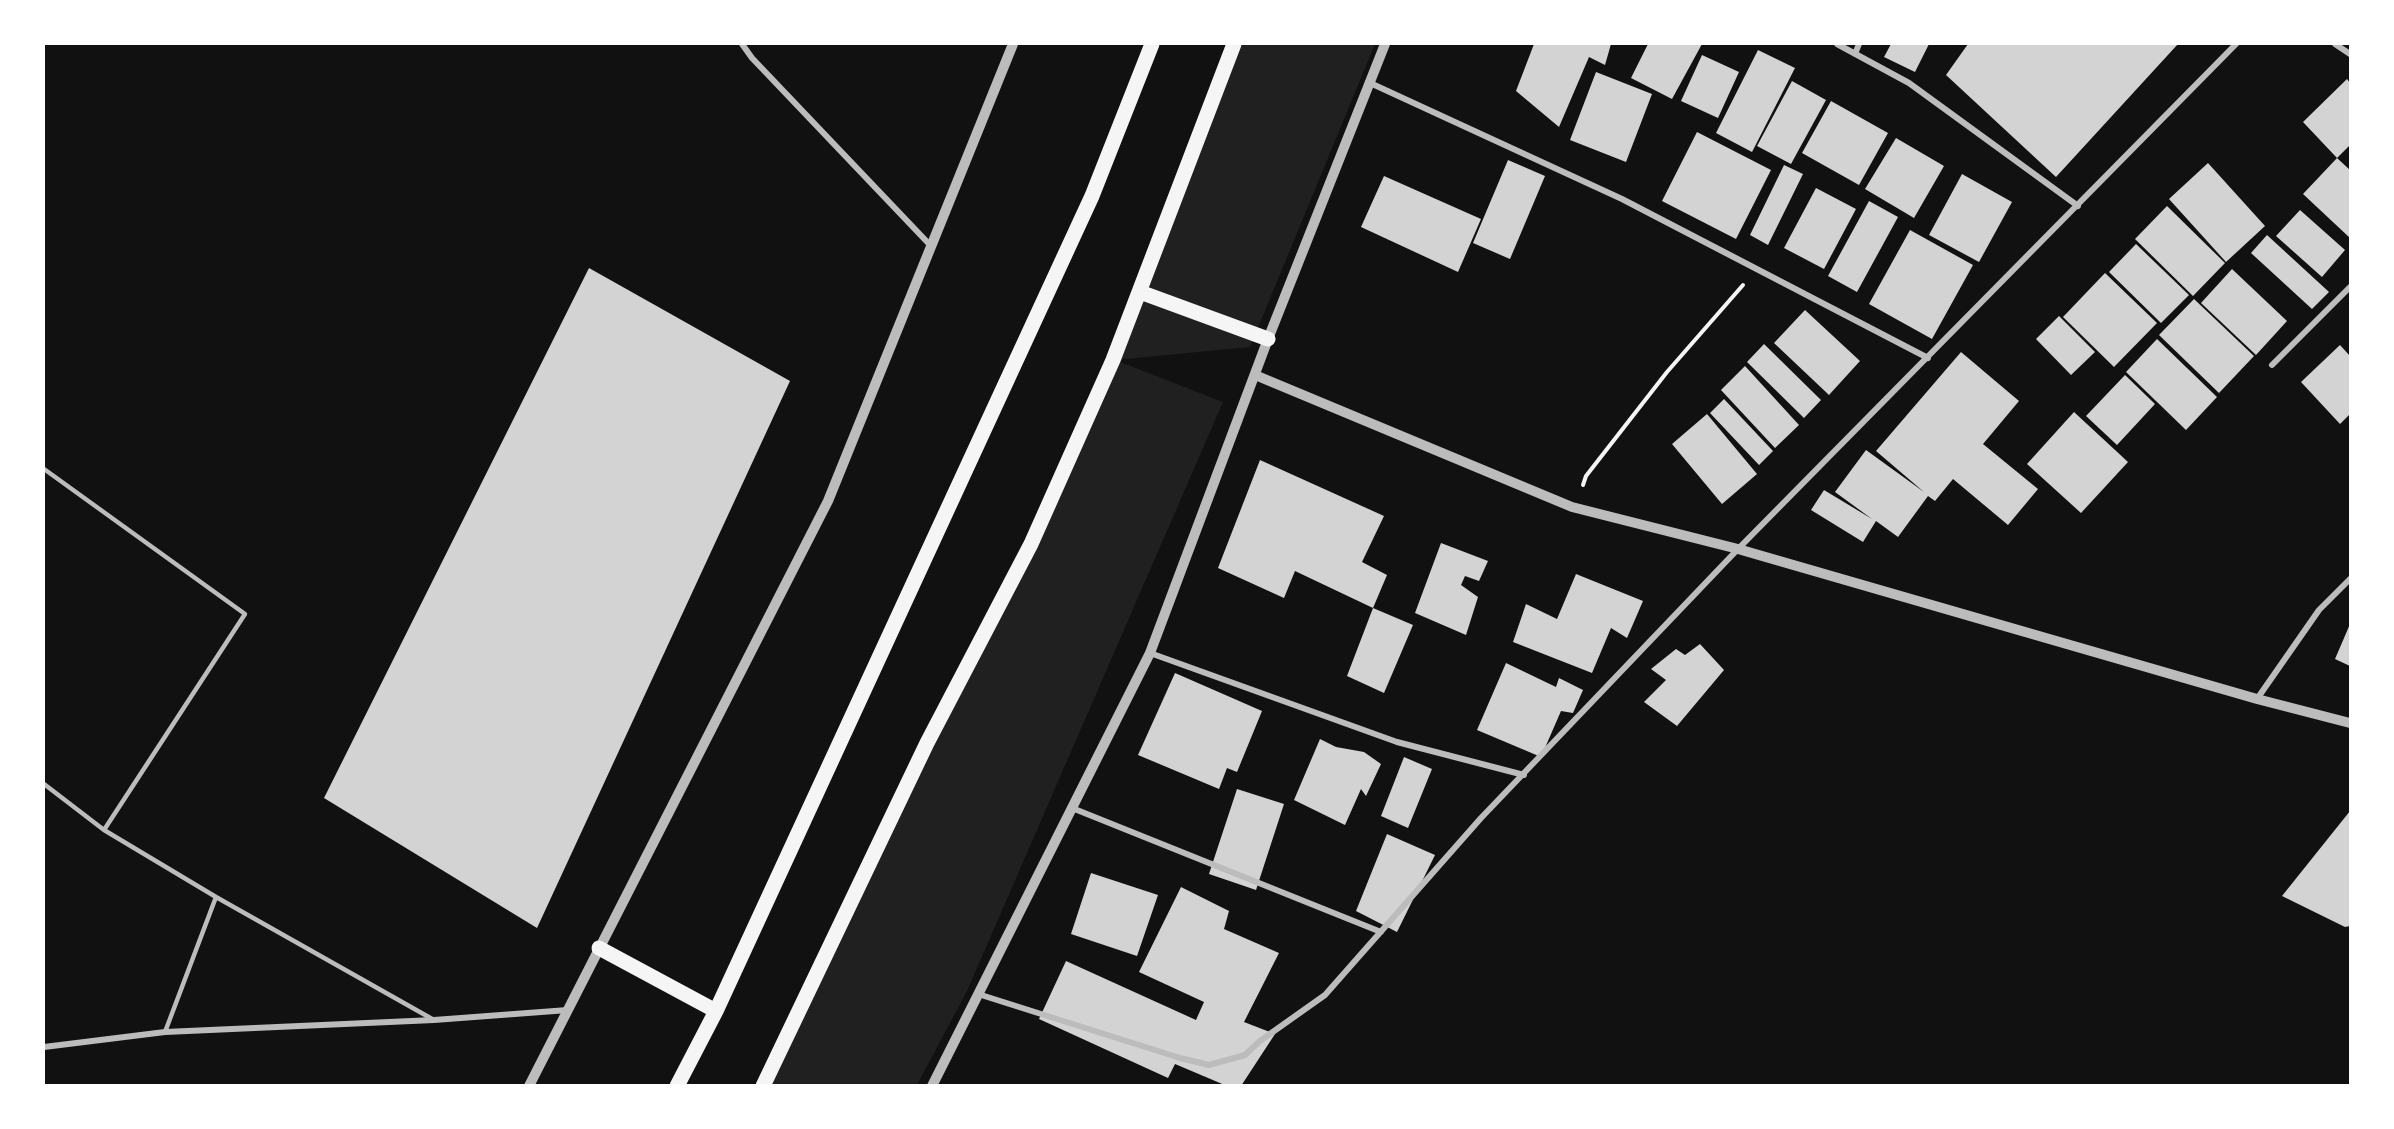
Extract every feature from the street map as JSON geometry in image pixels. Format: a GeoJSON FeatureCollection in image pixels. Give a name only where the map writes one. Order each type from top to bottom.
{"type":"FeatureCollection","features":[{"type":"Feature","properties":{"kind":"main road"},"geometry":{"type":"LineString","coordinates":[[677,1086],[716,1011],[1092,196],[1152,44]]}},
{"type":"Feature","properties":{"kind":"main road"},"geometry":{"type":"LineString","coordinates":[[763,1086],[927,743],[1031,544],[1113,360],[1234,44]]}},
{"type":"Feature","properties":{"kind":"main road"},"geometry":{"type":"LineString","coordinates":[[1140,292],[1268,339]]}},
{"type":"Feature","properties":{"kind":"main road"},"geometry":{"type":"LineString","coordinates":[[599,948],[716,1011]]}},
{"type":"Feature","properties":{"kind":"street"},"geometry":{"type":"LineString","coordinates":[[742,44],[752,58],[931,246]]}},
{"type":"Feature","properties":{"kind":"street"},"geometry":{"type":"LineString","coordinates":[[529,1086],[828,501],[1013,44]]}},
{"type":"Feature","properties":{"kind":"street"},"geometry":{"type":"LineString","coordinates":[[932,1086],[1150,653],[1268,339],[1385,44]]}},
{"type":"Feature","properties":{"kind":"street"},"geometry":{"type":"LineString","coordinates":[[1837,44],[1909,83],[2078,206]]}},
{"type":"Feature","properties":{"kind":"street"},"geometry":{"type":"LineString","coordinates":[[1855,54],[1860,44]]}},
{"type":"Feature","properties":{"kind":"street"},"geometry":{"type":"LineString","coordinates":[[978,994],[1180,1058],[1209,1065],[1245,1055],[1260,1041],[1325,995],[1481,818],[1738,549],[2236,44]]}},
{"type":"Feature","properties":{"kind":"street"},"geometry":{"type":"LineString","coordinates":[[2335,44],[2350,54]]}},
{"type":"Feature","properties":{"kind":"street"},"geometry":{"type":"LineString","coordinates":[[1368,82],[1622,199],[1928,358]]}},
{"type":"Feature","properties":{"kind":"street"},"geometry":{"type":"LineString","coordinates":[[2272,365],[2350,287]]}},
{"type":"Feature","properties":{"kind":"street"},"geometry":{"type":"LineString","coordinates":[[1255,375],[1572,507],[1738,549],[2257,699],[2350,723]]}},
{"type":"Feature","properties":{"kind":"street"},"geometry":{"type":"LineString","coordinates":[[2257,699],[2319,610],[2350,579]]}},
{"type":"Feature","properties":{"kind":"street"},"geometry":{"type":"LineString","coordinates":[[1150,653],[1397,742],[1524,775]]}},
{"type":"Feature","properties":{"kind":"street"},"geometry":{"type":"LineString","coordinates":[[1072,808],[1381,932]]}},
{"type":"Feature","properties":{"kind":"street"},"geometry":{"type":"LineString","coordinates":[[44,1047],[165,1032],[434,1020],[568,1010]]}},
{"type":"Feature","properties":{"kind":"lane"},"geometry":{"type":"LineString","coordinates":[[44,469],[244,614],[104,830]]}},
{"type":"Feature","properties":{"kind":"lane"},"geometry":{"type":"LineString","coordinates":[[44,784],[104,830],[216,897],[434,1020]]}},
{"type":"Feature","properties":{"kind":"lane"},"geometry":{"type":"LineString","coordinates":[[165,1032],[216,897]]}},
{"type":"Feature","properties":{"kind":"path"},"geometry":{"type":"LineString","coordinates":[[1572,507],[1586,476],[1667,372],[1758,269]]}},
{"type":"Feature","properties":{"kind":"shaded area"},"geometry":{"type":"Polygon","coordinates":[[[1242,44],[1375,44],[1250,347],[1115,360],[1223,402],[967,991],[917,1085],[757,1086],[1113,360],[1242,44]]]}},
{"type":"Feature","properties":{"kind":"building"},"geometry":{"type":"Polygon","coordinates":[[[1534,44],[1611,44],[1605,65],[1589,57],[1559,127],[1516,91],[1534,44]]]}},
{"type":"Feature","properties":{"kind":"building"},"geometry":{"type":"Polygon","coordinates":[[[1648,44],[1702,44],[1672,99],[1631,78],[1648,44]]]}},
{"type":"Feature","properties":{"kind":"building"},"geometry":{"type":"Polygon","coordinates":[[[1891,44],[1929,44],[1915,72],[1884,57],[1891,44]]]}},
{"type":"Feature","properties":{"kind":"building"},"geometry":{"type":"Polygon","coordinates":[[[1968,44],[2178,44],[2056,177],[1946,75],[1968,44]]]}},
{"type":"Feature","properties":{"kind":"building"},"geometry":{"type":"Polygon","coordinates":[[[1758,50],[1795,68],[1752,152],[1716,133],[1758,50]]]}},
{"type":"Feature","properties":{"kind":"building"},"geometry":{"type":"Polygon","coordinates":[[[1702,55],[1739,72],[1718,118],[1681,101],[1702,55]]]}},
{"type":"Feature","properties":{"kind":"building"},"geometry":{"type":"Polygon","coordinates":[[[1596,72],[1652,94],[1626,162],[1570,140],[1596,72]]]}},
{"type":"Feature","properties":{"kind":"building"},"geometry":{"type":"Polygon","coordinates":[[[2347,79],[2350,83],[2350,145],[2337,158],[2303,122],[2347,79]]]}},
{"type":"Feature","properties":{"kind":"building"},"geometry":{"type":"Polygon","coordinates":[[[1792,81],[1826,100],[1791,164],[1757,146],[1792,81]]]}},
{"type":"Feature","properties":{"kind":"building"},"geometry":{"type":"Polygon","coordinates":[[[1831,101],[1888,133],[1859,185],[1802,153],[1831,101]]]}},
{"type":"Feature","properties":{"kind":"building"},"geometry":{"type":"Polygon","coordinates":[[[1697,132],[1771,170],[1736,239],[1662,201],[1697,132]]]}},
{"type":"Feature","properties":{"kind":"building"},"geometry":{"type":"Polygon","coordinates":[[[1896,138],[1944,166],[1914,218],[1865,189],[1896,138]]]}},
{"type":"Feature","properties":{"kind":"building"},"geometry":{"type":"Polygon","coordinates":[[[2337,158],[2350,170],[2350,238],[2303,194],[2337,158]]]}},
{"type":"Feature","properties":{"kind":"building"},"geometry":{"type":"Polygon","coordinates":[[[1508,160],[1545,176],[1510,259],[1473,243],[1508,160]]]}},
{"type":"Feature","properties":{"kind":"building"},"geometry":{"type":"Polygon","coordinates":[[[2208,163],[2265,226],[2226,262],[2169,199],[2208,163]]]}},
{"type":"Feature","properties":{"kind":"building"},"geometry":{"type":"Polygon","coordinates":[[[1784,165],[1803,174],[1768,245],[1750,235],[1784,165]]]}},
{"type":"Feature","properties":{"kind":"building"},"geometry":{"type":"Polygon","coordinates":[[[1962,174],[2012,202],[1979,262],[1929,235],[1962,174]]]}},
{"type":"Feature","properties":{"kind":"building"},"geometry":{"type":"Polygon","coordinates":[[[1384,176],[1481,219],[1458,272],[1361,227],[1384,176]]]}},
{"type":"Feature","properties":{"kind":"building"},"geometry":{"type":"Polygon","coordinates":[[[1816,188],[1856,209],[1824,269],[1784,248],[1816,188]]]}},
{"type":"Feature","properties":{"kind":"building"},"geometry":{"type":"Polygon","coordinates":[[[1869,201],[1898,217],[1857,292],[1828,276],[1869,201]]]}},
{"type":"Feature","properties":{"kind":"building"},"geometry":{"type":"Polygon","coordinates":[[[2167,206],[2225,263],[2193,296],[2135,239],[2167,206]]]}},
{"type":"Feature","properties":{"kind":"building"},"geometry":{"type":"Polygon","coordinates":[[[2300,210],[2345,250],[2322,277],[2276,236],[2300,210]]]}},
{"type":"Feature","properties":{"kind":"building"},"geometry":{"type":"Polygon","coordinates":[[[1910,230],[1973,265],[1932,339],[1869,304],[1910,230]]]}},
{"type":"Feature","properties":{"kind":"building"},"geometry":{"type":"Polygon","coordinates":[[[2267,235],[2329,292],[2312,309],[2251,253],[2267,235]]]}},
{"type":"Feature","properties":{"kind":"building"},"geometry":{"type":"Polygon","coordinates":[[[2136,244],[2189,295],[2161,323],[2109,272],[2136,244]]]}},
{"type":"Feature","properties":{"kind":"building"},"geometry":{"type":"Polygon","coordinates":[[[589,268],[790,381],[537,928],[324,798],[589,268]]]}},
{"type":"Feature","properties":{"kind":"building"},"geometry":{"type":"Polygon","coordinates":[[[2232,269],[2287,321],[2256,355],[2201,303],[2232,269]]]}},
{"type":"Feature","properties":{"kind":"building"},"geometry":{"type":"Polygon","coordinates":[[[2105,273],[2157,323],[2114,367],[2063,317],[2105,273]]]}},
{"type":"Feature","properties":{"kind":"building"},"geometry":{"type":"Polygon","coordinates":[[[2194,299],[2254,356],[2219,393],[2159,335],[2194,299]]]}},
{"type":"Feature","properties":{"kind":"building"},"geometry":{"type":"Polygon","coordinates":[[[1805,310],[1860,361],[1829,395],[1774,343],[1805,310]]]}},
{"type":"Feature","properties":{"kind":"building"},"geometry":{"type":"Polygon","coordinates":[[[2059,316],[2095,352],[2071,375],[2036,339],[2059,316]]]}},
{"type":"Feature","properties":{"kind":"building"},"geometry":{"type":"Polygon","coordinates":[[[2157,339],[2217,397],[2186,430],[2126,372],[2157,339]]]}},
{"type":"Feature","properties":{"kind":"building"},"geometry":{"type":"Polygon","coordinates":[[[1764,344],[1821,400],[1804,418],[1747,362],[1764,344]]]}},
{"type":"Feature","properties":{"kind":"building"},"geometry":{"type":"Polygon","coordinates":[[[2340,345],[2350,356],[2350,414],[2340,424],[2301,382],[2340,345]]]}},
{"type":"Feature","properties":{"kind":"building"},"geometry":{"type":"Polygon","coordinates":[[[1961,352],[2019,401],[1983,444],[2038,489],[2008,525],[1953,479],[1935,501],[1928,496],[1898,537],[1876,521],[1863,542],[1811,510],[1824,490],[1872,519],[1835,492],[1866,450],[1924,492],[1876,451],[1961,352]]]}},
{"type":"Feature","properties":{"kind":"building"},"geometry":{"type":"Polygon","coordinates":[[[1745,366],[1799,425],[1775,448],[1721,390],[1745,366]]]}},
{"type":"Feature","properties":{"kind":"building"},"geometry":{"type":"Polygon","coordinates":[[[2125,375],[2155,404],[2117,445],[2086,416],[2125,375]]]}},
{"type":"Feature","properties":{"kind":"building"},"geometry":{"type":"Polygon","coordinates":[[[1724,399],[1773,451],[1759,465],[1710,413],[1724,399]]]}},
{"type":"Feature","properties":{"kind":"building"},"geometry":{"type":"Polygon","coordinates":[[[2074,412],[2128,462],[2081,513],[2027,464],[2074,412]]]}},
{"type":"Feature","properties":{"kind":"building"},"geometry":{"type":"Polygon","coordinates":[[[1707,414],[1757,474],[1722,504],[1672,444],[1707,414]]]}},
{"type":"Feature","properties":{"kind":"building"},"geometry":{"type":"Polygon","coordinates":[[[1260,460],[1384,516],[1362,562],[1387,575],[1373,608],[1295,571],[1284,598],[1218,568],[1260,460]]]}},
{"type":"Feature","properties":{"kind":"building"},"geometry":{"type":"Polygon","coordinates":[[[1441,543],[1488,561],[1479,581],[1465,576],[1461,585],[1478,597],[1466,635],[1415,613],[1441,543]]]}},
{"type":"Feature","properties":{"kind":"building"},"geometry":{"type":"Polygon","coordinates":[[[1576,574],[1643,601],[1627,638],[1611,628],[1592,673],[1513,642],[1526,604],[1557,619],[1576,574]]]}},
{"type":"Feature","properties":{"kind":"building"},"geometry":{"type":"Polygon","coordinates":[[[1373,608],[1413,625],[1384,693],[1347,676],[1373,608]]]}},
{"type":"Feature","properties":{"kind":"building"},"geometry":{"type":"Polygon","coordinates":[[[2350,624],[2350,666],[2335,659],[2350,624]]]}},
{"type":"Feature","properties":{"kind":"building"},"geometry":{"type":"Polygon","coordinates":[[[1700,644],[1724,670],[1677,726],[1644,702],[1666,680],[1651,669],[1676,649],[1685,655],[1700,644]]]}},
{"type":"Feature","properties":{"kind":"building"},"geometry":{"type":"Polygon","coordinates":[[[1506,663],[1556,687],[1559,678],[1583,690],[1573,713],[1561,711],[1541,757],[1477,730],[1506,663]]]}},
{"type":"Feature","properties":{"kind":"building"},"geometry":{"type":"Polygon","coordinates":[[[1175,673],[1262,711],[1237,772],[1227,768],[1219,789],[1138,755],[1175,673]]]}},
{"type":"Feature","properties":{"kind":"building"},"geometry":{"type":"Polygon","coordinates":[[[1320,739],[1336,747],[1364,752],[1381,764],[1366,796],[1361,789],[1345,825],[1294,800],[1320,739]]]}},
{"type":"Feature","properties":{"kind":"building"},"geometry":{"type":"Polygon","coordinates":[[[1404,757],[1432,769],[1408,828],[1381,816],[1404,757]]]}},
{"type":"Feature","properties":{"kind":"building"},"geometry":{"type":"Polygon","coordinates":[[[1237,789],[1284,804],[1256,890],[1209,874],[1237,789]]]}},
{"type":"Feature","properties":{"kind":"building"},"geometry":{"type":"Polygon","coordinates":[[[2350,811],[2350,926],[2345,927],[2282,896],[2350,811]]]}},
{"type":"Feature","properties":{"kind":"building"},"geometry":{"type":"Polygon","coordinates":[[[1387,834],[1435,855],[1397,932],[1356,911],[1387,834]]]}},
{"type":"Feature","properties":{"kind":"building"},"geometry":{"type":"Polygon","coordinates":[[[1091,873],[1158,895],[1137,956],[1071,934],[1091,873]]]}},
{"type":"Feature","properties":{"kind":"building"},"geometry":{"type":"Polygon","coordinates":[[[1181,887],[1229,911],[1224,929],[1279,953],[1244,1022],[1275,1034],[1241,1086],[1227,1086],[1175,1064],[1168,1078],[1039,1019],[1066,961],[1196,1020],[1204,1002],[1139,972],[1181,887]]]}}]}
